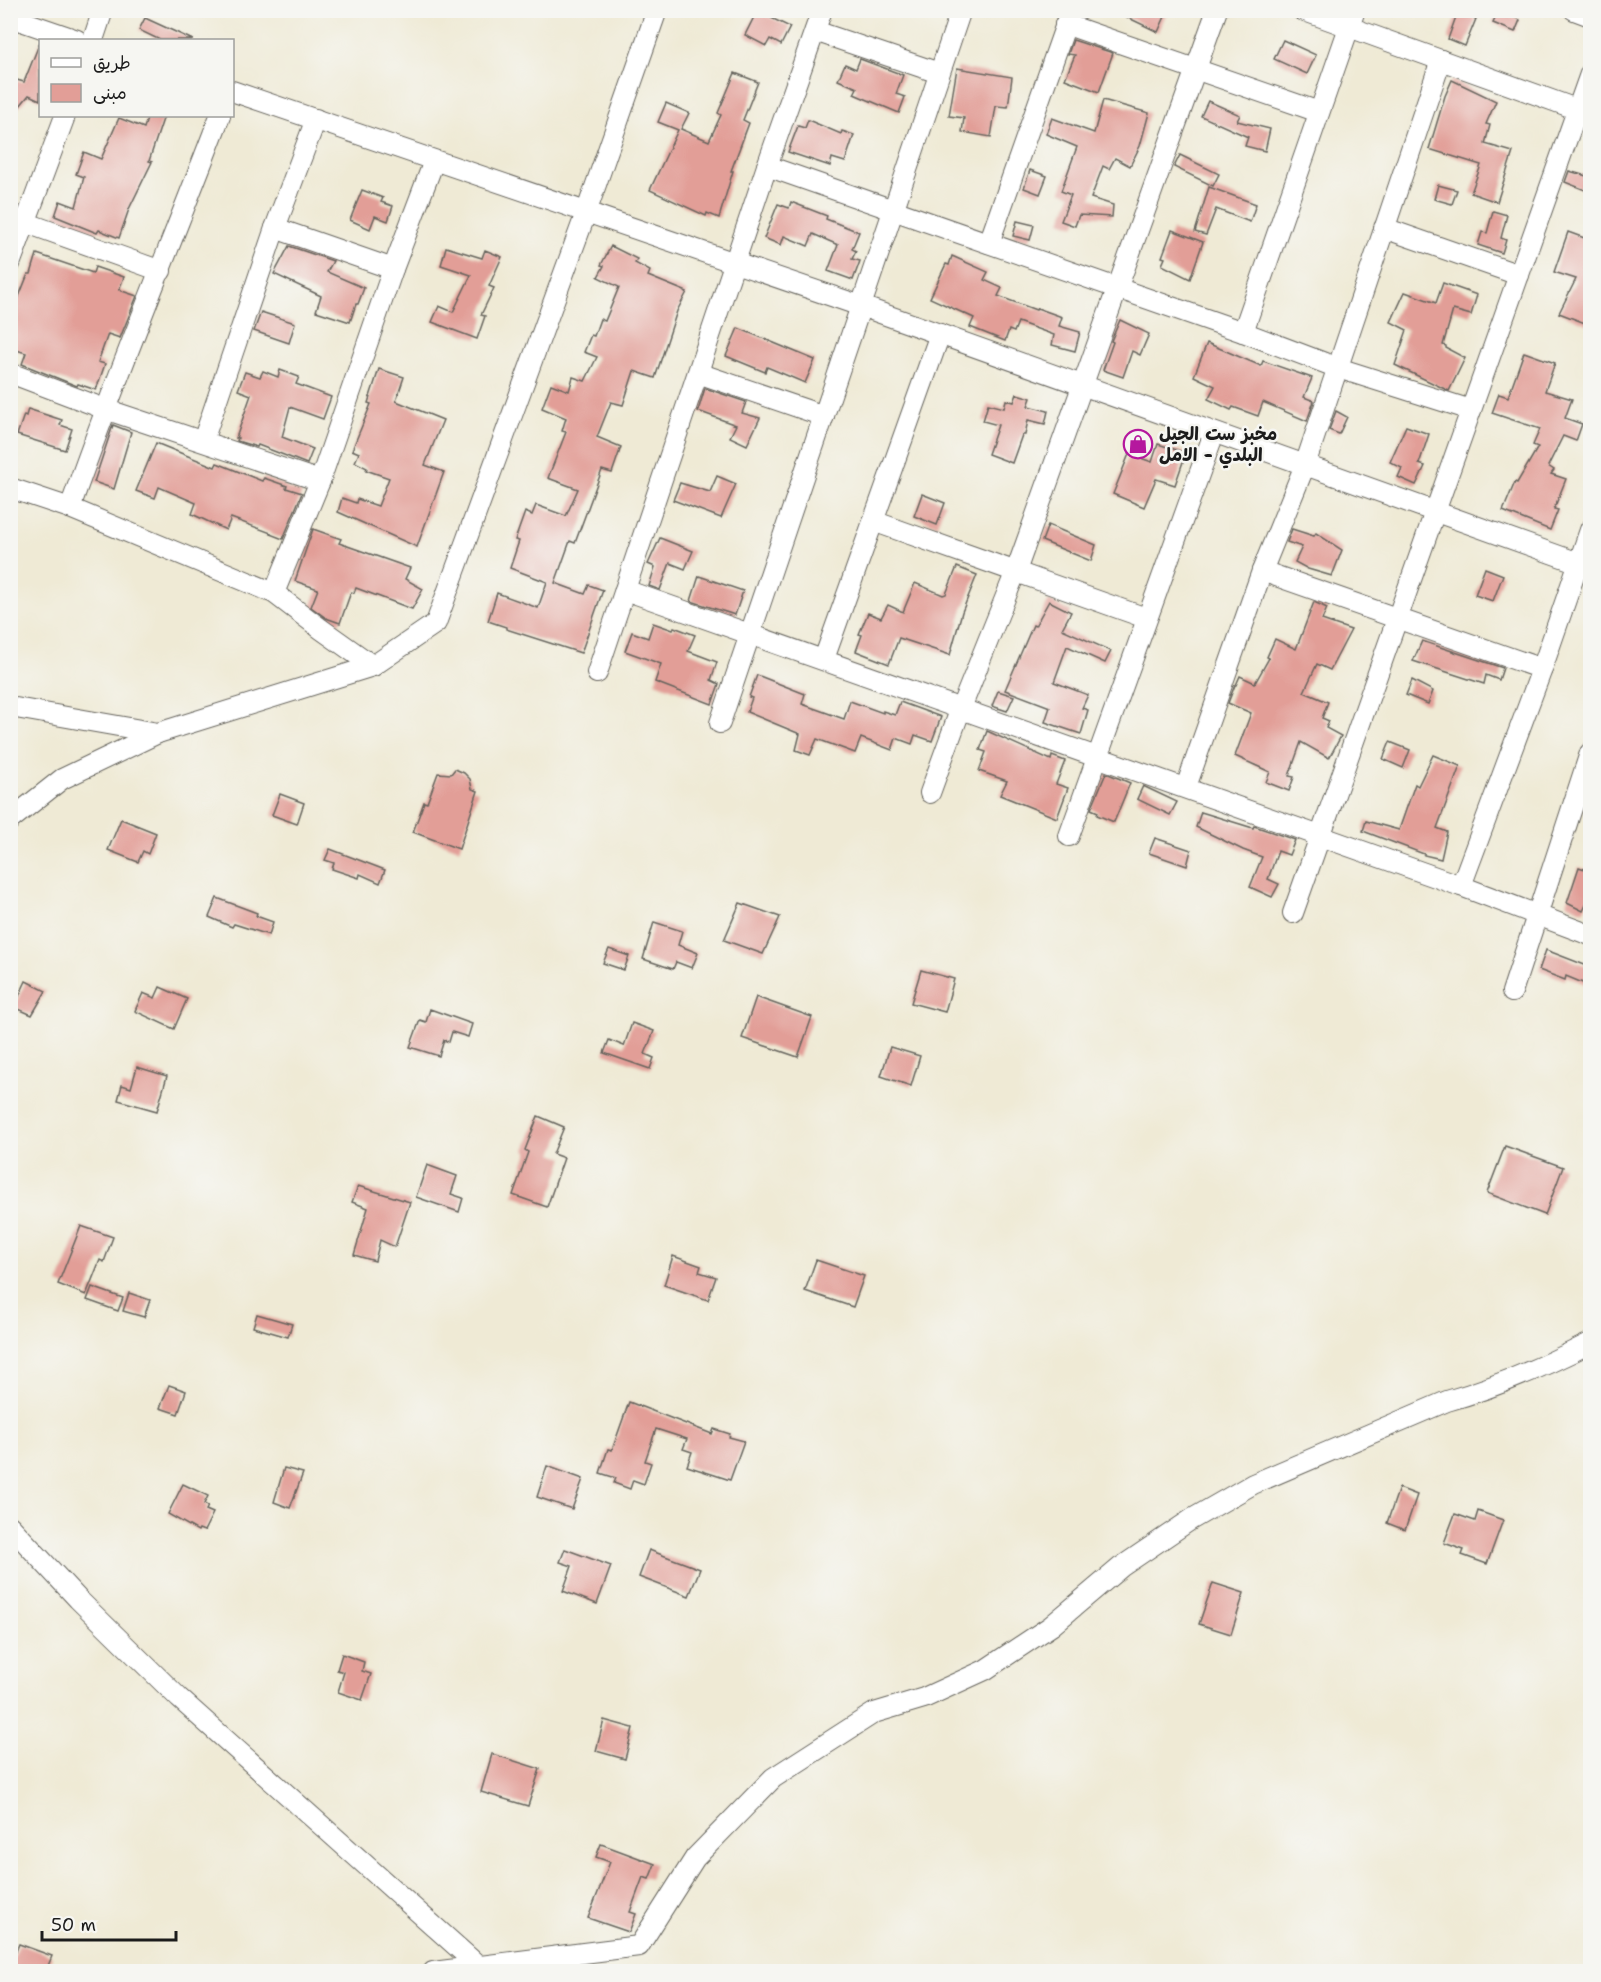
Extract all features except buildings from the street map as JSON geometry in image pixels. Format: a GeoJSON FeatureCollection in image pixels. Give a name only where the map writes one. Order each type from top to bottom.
{"type":"FeatureCollection","features":[{"type":"Feature","properties":{"kind":"street"},"geometry":{"type":"LineString","coordinates":[[93,39],[103,10]]}},
{"type":"Feature","properties":{"kind":"street"},"geometry":{"type":"LineString","coordinates":[[10,820],[62,779],[158,733],[374,666],[436,622],[586,213],[657,10]]}},
{"type":"Feature","properties":{"kind":"street"},"geometry":{"type":"LineString","coordinates":[[597,673],[767,166],[822,10]]}},
{"type":"Feature","properties":{"kind":"street"},"geometry":{"type":"LineString","coordinates":[[720,723],[961,10]]}},
{"type":"Feature","properties":{"kind":"street"},"geometry":{"type":"LineString","coordinates":[[930,793],[1016,571],[1084,386],[1217,10]]}},
{"type":"Feature","properties":{"kind":"street"},"geometry":{"type":"LineString","coordinates":[[1302,10],[1352,19],[1441,60],[1584,111]]}},
{"type":"Feature","properties":{"kind":"street"},"geometry":{"type":"LineString","coordinates":[[1574,10],[1590,16]]}},
{"type":"Feature","properties":{"kind":"street"},"geometry":{"type":"LineString","coordinates":[[10,17],[74,39]]}},
{"type":"Feature","properties":{"kind":"street"},"geometry":{"type":"LineString","coordinates":[[989,243],[1068,17],[1195,70],[1319,112]]}},
{"type":"Feature","properties":{"kind":"street"},"geometry":{"type":"LineString","coordinates":[[1243,332],[1352,19]]}},
{"type":"Feature","properties":{"kind":"street"},"geometry":{"type":"LineString","coordinates":[[815,31],[939,73]]}},
{"type":"Feature","properties":{"kind":"street"},"geometry":{"type":"LineString","coordinates":[[1186,788],[1262,571],[1305,465],[1441,60]]}},
{"type":"Feature","properties":{"kind":"street"},"geometry":{"type":"LineString","coordinates":[[1293,914],[1519,275],[1584,111],[1590,74]]}},
{"type":"Feature","properties":{"kind":"street"},"geometry":{"type":"LineString","coordinates":[[234,92],[861,306],[1585,565]]}},
{"type":"Feature","properties":{"kind":"street"},"geometry":{"type":"LineString","coordinates":[[10,264],[18,219],[65,117]]}},
{"type":"Feature","properties":{"kind":"street"},"geometry":{"type":"LineString","coordinates":[[70,508],[105,409],[220,117]]}},
{"type":"Feature","properties":{"kind":"street"},"geometry":{"type":"LineString","coordinates":[[203,441],[275,228],[316,118]]}},
{"type":"Feature","properties":{"kind":"street"},"geometry":{"type":"LineString","coordinates":[[274,593],[320,481],[393,269],[434,161]]}},
{"type":"Feature","properties":{"kind":"street"},"geometry":{"type":"LineString","coordinates":[[767,166],[1243,332],[1338,368],[1471,410]]}},
{"type":"Feature","properties":{"kind":"street"},"geometry":{"type":"LineString","coordinates":[[18,219],[161,270]]}},
{"type":"Feature","properties":{"kind":"street"},"geometry":{"type":"LineString","coordinates":[[275,228],[393,269]]}},
{"type":"Feature","properties":{"kind":"street"},"geometry":{"type":"LineString","coordinates":[[1384,228],[1519,275]]}},
{"type":"Feature","properties":{"kind":"street"},"geometry":{"type":"LineString","coordinates":[[824,659],[940,334]]}},
{"type":"Feature","properties":{"kind":"street"},"geometry":{"type":"LineString","coordinates":[[10,373],[105,409],[320,481]]}},
{"type":"Feature","properties":{"kind":"street"},"geometry":{"type":"LineString","coordinates":[[698,373],[824,416]]}},
{"type":"Feature","properties":{"kind":"street"},"geometry":{"type":"LineString","coordinates":[[1069,836],[1214,433]]}},
{"type":"Feature","properties":{"kind":"street"},"geometry":{"type":"LineString","coordinates":[[10,488],[70,508],[274,593],[374,666]]}},
{"type":"Feature","properties":{"kind":"street"},"geometry":{"type":"LineString","coordinates":[[873,521],[1146,618]]}},
{"type":"Feature","properties":{"kind":"street"},"geometry":{"type":"LineString","coordinates":[[1461,886],[1542,669],[1585,565],[1590,530]]}},
{"type":"Feature","properties":{"kind":"street"},"geometry":{"type":"LineString","coordinates":[[1262,571],[1542,669]]}},
{"type":"Feature","properties":{"kind":"street"},"geometry":{"type":"LineString","coordinates":[[625,590],[1461,886],[1590,935]]}},
{"type":"Feature","properties":{"kind":"street"},"geometry":{"type":"LineString","coordinates":[[10,707],[158,733]]}},
{"type":"Feature","properties":{"kind":"street"},"geometry":{"type":"LineString","coordinates":[[1512,992],[1536,914],[1587,773],[1590,753]]}},
{"type":"Feature","properties":{"kind":"street"},"geometry":{"type":"LineString","coordinates":[[433,1971],[481,1968],[639,1946],[695,1858],[773,1778],[874,1713],[924,1698],[985,1670],[1051,1626],[1121,1567],[1192,1519],[1253,1484],[1447,1401],[1479,1392],[1590,1343]]}},
{"type":"Feature","properties":{"kind":"street"},"geometry":{"type":"LineString","coordinates":[[10,1526],[78,1599],[179,1698],[481,1968]]}},
{"type":"Feature","properties":{"kind":"place","name":"مخبز ست الجيل البلدي - الامل"},"geometry":{"type":"Point","coordinates":[1138,444]}}]}
